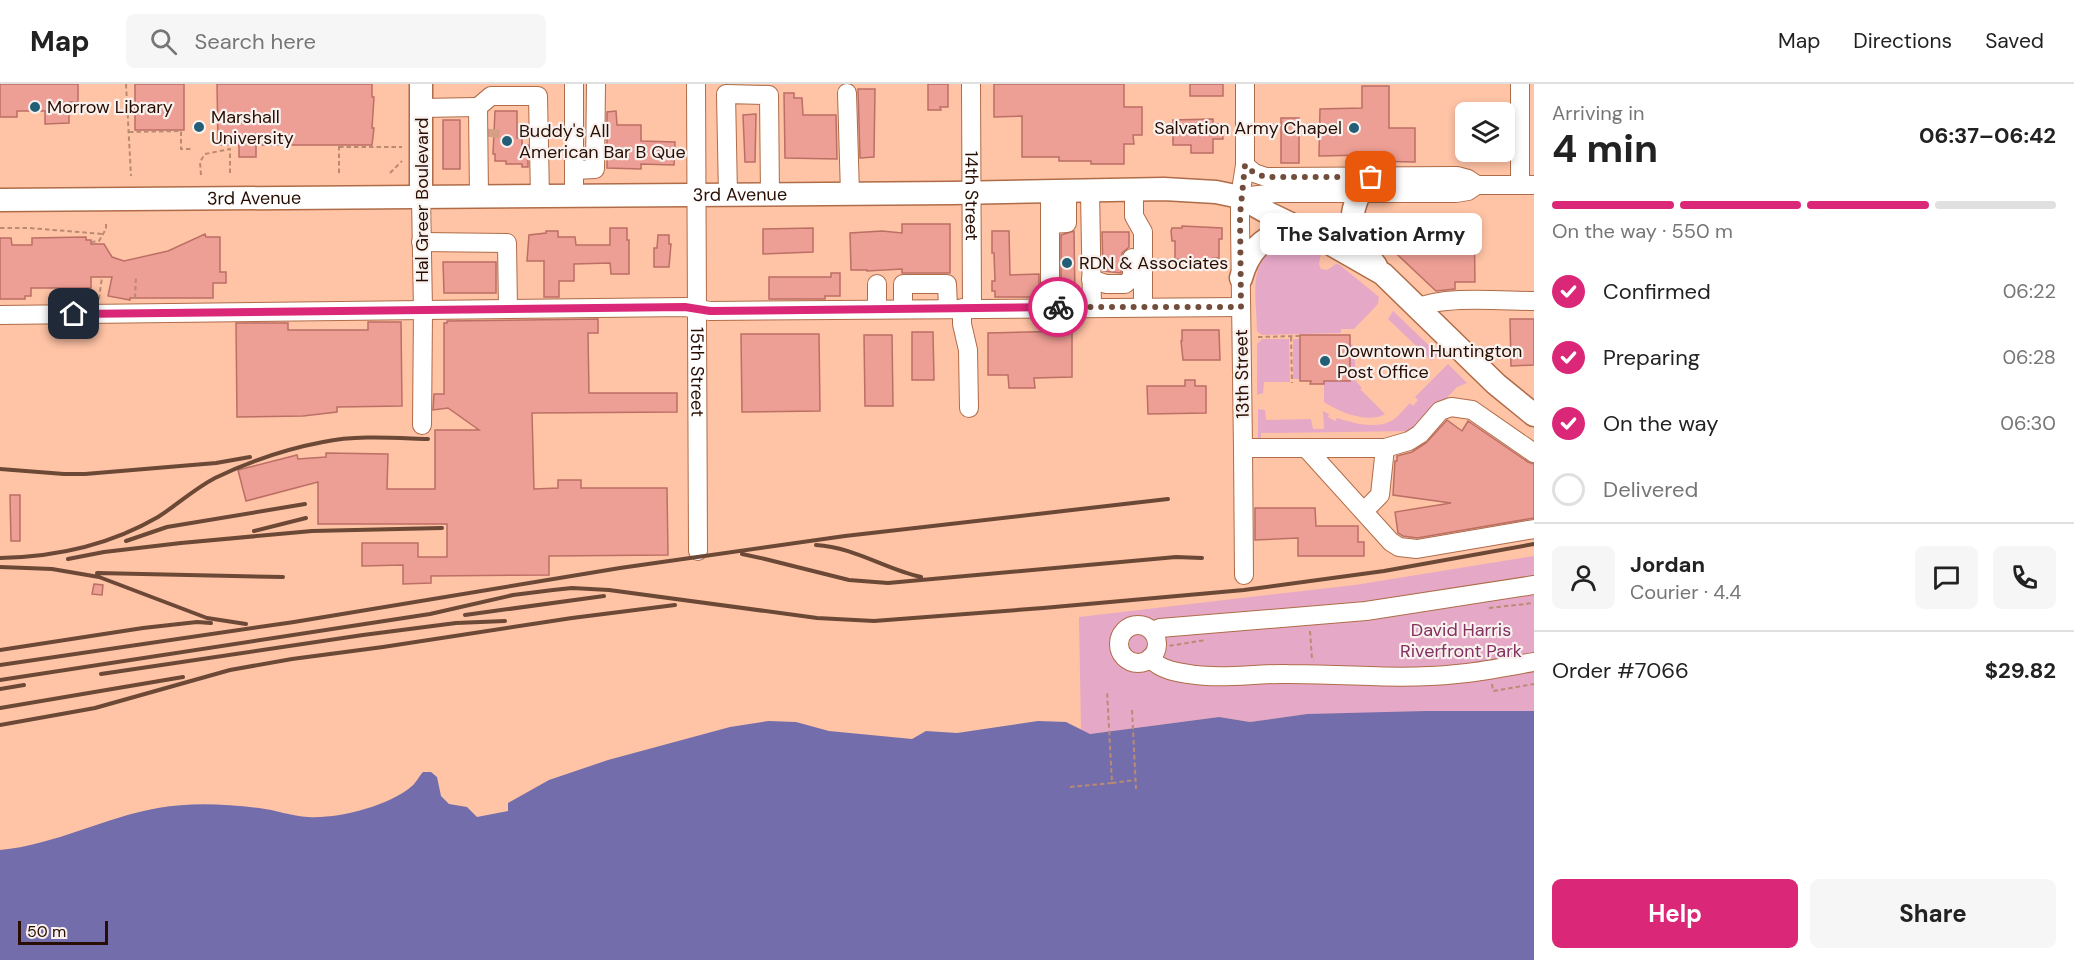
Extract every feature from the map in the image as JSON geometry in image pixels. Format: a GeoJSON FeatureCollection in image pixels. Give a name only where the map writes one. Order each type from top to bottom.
{"type":"FeatureCollection","features":[{"type":"Feature","properties":{"kind":"main road","name":"Hal Greer Boulevard"},"geometry":{"type":"LineString","coordinates":[[421,84],[421,197]]}},
{"type":"Feature","properties":{"kind":"main road","name":"3rd Avenue"},"geometry":{"type":"LineString","coordinates":[[0,200],[770,195],[1090,190],[1191,190],[1240,197]]}},
{"type":"Feature","properties":{"kind":"main road"},"geometry":{"type":"LineString","coordinates":[[1359,194],[1352,213],[1352,230],[1356,241],[1383,274],[1503,390],[1534,415]]}},
{"type":"Feature","properties":{"kind":"main road"},"geometry":{"type":"LineString","coordinates":[[1240,197],[1383,274]]}},
{"type":"Feature","properties":{"kind":"main road"},"geometry":{"type":"LineString","coordinates":[[1241,278],[1249,257],[1263,241],[1279,233],[1301,228]]}},
{"type":"Feature","properties":{"kind":"street"},"geometry":{"type":"LineString","coordinates":[[574,84],[574,196]]}},
{"type":"Feature","properties":{"kind":"street"},"geometry":{"type":"LineString","coordinates":[[574,170],[595,169],[596,84]]}},
{"type":"Feature","properties":{"kind":"street","name":"15th Street"},"geometry":{"type":"LineString","coordinates":[[696,84],[698,551]]}},
{"type":"Feature","properties":{"kind":"street","name":"14th Street"},"geometry":{"type":"LineString","coordinates":[[961,308],[971,193],[970,84]]}},
{"type":"Feature","properties":{"kind":"street","name":"13th Street"},"geometry":{"type":"LineString","coordinates":[[1244,575],[1240,197],[1245,165],[1245,84]]}},
{"type":"Feature","properties":{"kind":"street"},"geometry":{"type":"LineString","coordinates":[[1520,84],[1527,185]]}},
{"type":"Feature","properties":{"kind":"street"},"geometry":{"type":"LineString","coordinates":[[421,108],[484,102],[538,90],[540,197]]}},
{"type":"Feature","properties":{"kind":"street"},"geometry":{"type":"LineString","coordinates":[[847,93],[850,194]]}},
{"type":"Feature","properties":{"kind":"street"},"geometry":{"type":"LineString","coordinates":[[728,195],[726,94],[769,95],[770,195]]}},
{"type":"Feature","properties":{"kind":"street"},"geometry":{"type":"LineString","coordinates":[[478,159],[488,149],[490,133],[484,102]]}},
{"type":"Feature","properties":{"kind":"street"},"geometry":{"type":"LineString","coordinates":[[479,197],[478,159],[484,102]]}},
{"type":"Feature","properties":{"kind":"street"},"geometry":{"type":"LineString","coordinates":[[696,151],[728,150]]}},
{"type":"Feature","properties":{"kind":"street","name":"3rd Avenue"},"geometry":{"type":"LineString","coordinates":[[1245,165],[1254,173],[1266,177],[1457,176],[1477,185]]}},
{"type":"Feature","properties":{"kind":"street","name":"3rd Avenue"},"geometry":{"type":"LineString","coordinates":[[1240,197],[1277,193],[1456,193],[1477,185],[1527,185]]}},
{"type":"Feature","properties":{"kind":"street"},"geometry":{"type":"LineString","coordinates":[[1090,190],[1092,307]]}},
{"type":"Feature","properties":{"kind":"street"},"geometry":{"type":"LineString","coordinates":[[1134,190],[1134,216],[1143,232],[1143,307]]}},
{"type":"Feature","properties":{"kind":"street"},"geometry":{"type":"LineString","coordinates":[[1050,307],[1050,224],[1058,191]]}},
{"type":"Feature","properties":{"kind":"street","name":"Hal Greer Boulevard"},"geometry":{"type":"LineString","coordinates":[[421,197],[422,425]]}},
{"type":"Feature","properties":{"kind":"street"},"geometry":{"type":"LineString","coordinates":[[1091,279],[1106,284],[1125,284],[1132,278],[1132,240],[1143,232]]}},
{"type":"Feature","properties":{"kind":"street"},"geometry":{"type":"LineString","coordinates":[[421,242],[507,243],[508,309]]}},
{"type":"Feature","properties":{"kind":"street"},"geometry":{"type":"LineString","coordinates":[[877,284],[878,309]]}},
{"type":"Feature","properties":{"kind":"street"},"geometry":{"type":"LineString","coordinates":[[903,309],[903,284],[947,285],[961,308],[968,350],[969,408]]}},
{"type":"Feature","properties":{"kind":"street"},"geometry":{"type":"LineString","coordinates":[[1418,308],[1426,304],[1446,301],[1534,301]]}},
{"type":"Feature","properties":{"kind":"street"},"geometry":{"type":"LineString","coordinates":[[0,315],[685,307],[710,311],[1241,307]]}},
{"type":"Feature","properties":{"kind":"street"},"geometry":{"type":"LineString","coordinates":[[1243,448],[1385,448],[1409,441],[1420,434],[1440,411],[1451,407],[1472,410],[1534,453]]}},
{"type":"Feature","properties":{"kind":"street"},"geometry":{"type":"LineString","coordinates":[[1306,448],[1399,548],[1408,549],[1534,530]]}},
{"type":"Feature","properties":{"kind":"street"},"geometry":{"type":"LineString","coordinates":[[1364,511],[1380,495],[1385,448]]}},
{"type":"Feature","properties":{"kind":"street"},"geometry":{"type":"LineString","coordinates":[[1153,632],[1160,628],[1396,608],[1534,585]]}},
{"type":"Feature","properties":{"kind":"street"},"geometry":{"type":"LineString","coordinates":[[1141,625],[1153,632],[1157,643],[1154,654],[1150,658],[1137,663],[1130,661],[1120,652],[1122,632],[1127,627],[1141,625]]}},
{"type":"Feature","properties":{"kind":"street"},"geometry":{"type":"LineString","coordinates":[[1150,658],[1160,667],[1168,670],[1209,676],[1440,675],[1534,662]]}},
{"type":"Feature","properties":{"kind":"path"},"geometry":{"type":"LineString","coordinates":[[126,84],[131,176]]}},
{"type":"Feature","properties":{"kind":"path"},"geometry":{"type":"LineString","coordinates":[[129,132],[181,131],[181,149],[191,149]]}},
{"type":"Feature","properties":{"kind":"path"},"geometry":{"type":"LineString","coordinates":[[339,173],[339,146],[402,147]]}},
{"type":"Feature","properties":{"kind":"path"},"geometry":{"type":"LineString","coordinates":[[201,175],[200,162],[203,156],[213,151],[230,149],[231,175]]}},
{"type":"Feature","properties":{"kind":"path"},"geometry":{"type":"LineString","coordinates":[[390,174],[402,161]]}},
{"type":"Feature","properties":{"kind":"path"},"geometry":{"type":"LineString","coordinates":[[91,242],[99,242],[106,229],[106,224]]}},
{"type":"Feature","properties":{"kind":"path"},"geometry":{"type":"LineString","coordinates":[[0,228],[14,226],[103,234]]}},
{"type":"Feature","properties":{"kind":"path"},"geometry":{"type":"LineString","coordinates":[[98,305],[102,277]]}},
{"type":"Feature","properties":{"kind":"path"},"geometry":{"type":"LineString","coordinates":[[135,301],[136,277]]}},
{"type":"Feature","properties":{"kind":"path"},"geometry":{"type":"LineString","coordinates":[[1291,336],[1292,383]]}},
{"type":"Feature","properties":{"kind":"path"},"geometry":{"type":"LineString","coordinates":[[1255,337],[1300,336]]}},
{"type":"Feature","properties":{"kind":"path"},"geometry":{"type":"LineString","coordinates":[[1310,631],[1312,659]]}},
{"type":"Feature","properties":{"kind":"path"},"geometry":{"type":"LineString","coordinates":[[1107,691],[1112,783]]}},
{"type":"Feature","properties":{"kind":"path"},"geometry":{"type":"LineString","coordinates":[[1132,710],[1136,789]]}},
{"type":"Feature","properties":{"kind":"path"},"geometry":{"type":"LineString","coordinates":[[1070,787],[1135,780]]}},
{"type":"Feature","properties":{"kind":"green space"},"geometry":{"type":"Polygon","coordinates":[[[1294,240],[1321,253],[1319,264],[1321,269],[1327,270],[1336,264],[1340,265],[1379,297],[1378,304],[1354,329],[1341,329],[1341,333],[1262,335],[1257,331],[1255,287],[1260,263],[1278,246],[1294,240]]]}},
{"type":"Feature","properties":{"kind":"green space"},"geometry":{"type":"Polygon","coordinates":[[[1393,311],[1438,354],[1432,361],[1388,319],[1393,311]]]}},
{"type":"Feature","properties":{"kind":"green space"},"geometry":{"type":"Polygon","coordinates":[[[1262,339],[1289,339],[1290,382],[1264,382],[1263,393],[1257,395],[1257,344],[1262,339]]]}},
{"type":"Feature","properties":{"kind":"green space"},"geometry":{"type":"Polygon","coordinates":[[[1293,339],[1300,339],[1300,379],[1293,379],[1293,339]]]}},
{"type":"Feature","properties":{"kind":"green space"},"geometry":{"type":"Polygon","coordinates":[[[1350,343],[1355,347],[1355,380],[1362,388],[1360,389],[1385,414],[1370,418],[1354,416],[1324,402],[1324,381],[1350,381],[1350,343]]]}},
{"type":"Feature","properties":{"kind":"green space"},"geometry":{"type":"Polygon","coordinates":[[[1448,364],[1467,383],[1457,387],[1415,431],[1261,433],[1261,441],[1258,442],[1258,409],[1265,410],[1266,420],[1311,419],[1313,429],[1324,429],[1323,411],[1335,421],[1337,418],[1365,425],[1387,423],[1410,403],[1413,406],[1418,400],[1415,397],[1448,364]]]}},
{"type":"Feature","properties":{"kind":"green space","name":"David Harris Riverfront Park"},"geometry":{"type":"Polygon","coordinates":[[[1534,556],[1534,711],[1307,714],[1250,722],[1219,717],[1090,734],[1081,730],[1079,617],[1355,585],[1534,556]]]}},
{"type":"Feature","properties":{"kind":"shaded area"},"geometry":{"type":"Polygon","coordinates":[[[1534,711],[1534,960],[0,960],[0,850],[40,843],[138,812],[158,808],[196,804],[221,805],[259,808],[302,816],[334,816],[363,810],[390,800],[412,786],[423,772],[431,772],[437,777],[441,796],[449,804],[467,807],[477,817],[508,811],[508,803],[549,780],[608,760],[730,727],[768,721],[796,722],[829,731],[912,739],[926,731],[957,733],[1038,721],[1066,722],[1090,734],[1219,717],[1250,722],[1307,714],[1534,711]]]}},
{"type":"Feature","properties":{"kind":"building","name":"Morrow Library"},"geometry":{"type":"Polygon","coordinates":[[[0,84],[78,84],[78,102],[69,102],[69,123],[45,124],[45,111],[17,111],[17,117],[0,117],[0,84]]]}},
{"type":"Feature","properties":{"kind":"building"},"geometry":{"type":"Polygon","coordinates":[[[135,84],[184,84],[184,130],[135,130],[135,84]]]}},
{"type":"Feature","properties":{"kind":"building"},"geometry":{"type":"Polygon","coordinates":[[[217,84],[372,84],[372,97],[374,97],[372,128],[374,128],[372,145],[256,145],[256,157],[239,157],[239,145],[218,145],[217,84]]]}},
{"type":"Feature","properties":{"kind":"building"},"geometry":{"type":"Polygon","coordinates":[[[928,84],[948,84],[948,107],[940,107],[941,110],[928,110],[928,84]]]}},
{"type":"Feature","properties":{"kind":"building"},"geometry":{"type":"Polygon","coordinates":[[[994,84],[1124,84],[1124,107],[1142,107],[1142,135],[1133,135],[1134,144],[1124,144],[1124,164],[1059,161],[1059,157],[1022,157],[1022,116],[994,117],[994,84]]]}},
{"type":"Feature","properties":{"kind":"building"},"geometry":{"type":"Polygon","coordinates":[[[1190,84],[1223,84],[1223,96],[1190,96],[1190,84]]]}},
{"type":"Feature","properties":{"kind":"building","name":"Salvation Army Chapel"},"geometry":{"type":"Polygon","coordinates":[[[1362,86],[1389,86],[1389,128],[1415,128],[1415,162],[1367,161],[1367,155],[1319,156],[1320,109],[1362,108],[1362,86]]]}},
{"type":"Feature","properties":{"kind":"building"},"geometry":{"type":"Polygon","coordinates":[[[858,89],[875,89],[874,157],[860,158],[858,89]]]}},
{"type":"Feature","properties":{"kind":"building"},"geometry":{"type":"Polygon","coordinates":[[[784,93],[794,93],[794,98],[802,98],[803,115],[836,115],[837,159],[785,158],[784,93]]]}},
{"type":"Feature","properties":{"kind":"building","name":"Buddy's All American Bar B Que"},"geometry":{"type":"Polygon","coordinates":[[[495,111],[517,111],[517,138],[522,138],[522,145],[528,145],[528,167],[522,167],[522,164],[506,164],[506,161],[495,161],[495,154],[493,154],[495,111]]]}},
{"type":"Feature","properties":{"kind":"building"},"geometry":{"type":"Polygon","coordinates":[[[616,111],[617,125],[641,125],[641,141],[675,142],[674,165],[641,164],[641,169],[607,168],[607,112],[616,111]]]}},
{"type":"Feature","properties":{"kind":"building"},"geometry":{"type":"Polygon","coordinates":[[[756,114],[755,162],[745,162],[743,115],[756,114]]]}},
{"type":"Feature","properties":{"kind":"building"},"geometry":{"type":"Polygon","coordinates":[[[1281,118],[1299,118],[1299,163],[1281,163],[1281,118]]]}},
{"type":"Feature","properties":{"kind":"building"},"geometry":{"type":"Polygon","coordinates":[[[1213,119],[1213,124],[1222,124],[1223,139],[1213,139],[1213,153],[1191,153],[1191,145],[1173,145],[1173,120],[1213,119]]]}},
{"type":"Feature","properties":{"kind":"building"},"geometry":{"type":"Polygon","coordinates":[[[443,120],[460,120],[460,169],[443,169],[443,120]]]}},
{"type":"Feature","properties":{"kind":"building"},"geometry":{"type":"Polygon","coordinates":[[[1474,217],[1475,282],[1455,282],[1455,289],[1436,291],[1384,242],[1384,218],[1474,217]]]}},
{"type":"Feature","properties":{"kind":"building"},"geometry":{"type":"Polygon","coordinates":[[[902,224],[950,224],[950,273],[902,273],[902,269],[851,270],[850,233],[882,231],[902,233],[902,224]]]}},
{"type":"Feature","properties":{"kind":"building"},"geometry":{"type":"Polygon","coordinates":[[[1182,226],[1222,228],[1222,239],[1219,239],[1219,258],[1213,258],[1213,260],[1175,259],[1175,241],[1172,241],[1171,231],[1172,228],[1182,228],[1182,226]]]}},
{"type":"Feature","properties":{"kind":"building"},"geometry":{"type":"Polygon","coordinates":[[[610,228],[627,228],[629,274],[611,274],[610,263],[574,264],[574,281],[559,281],[559,297],[544,297],[544,261],[527,261],[529,235],[558,231],[558,237],[575,237],[576,245],[610,245],[610,228]]]}},
{"type":"Feature","properties":{"kind":"building"},"geometry":{"type":"Polygon","coordinates":[[[813,228],[813,252],[763,254],[763,229],[813,228]]]}},
{"type":"Feature","properties":{"kind":"building"},"geometry":{"type":"Polygon","coordinates":[[[992,231],[1009,231],[1010,275],[1039,274],[1039,297],[995,297],[995,291],[992,291],[992,281],[995,281],[992,231]]]}},
{"type":"Feature","properties":{"kind":"building","name":"RDN & Associates"},"geometry":{"type":"Polygon","coordinates":[[[1074,231],[1075,297],[1061,297],[1061,235],[1074,231]]]}},
{"type":"Feature","properties":{"kind":"building"},"geometry":{"type":"Polygon","coordinates":[[[1102,232],[1129,232],[1129,247],[1122,253],[1121,273],[1103,271],[1102,232]]]}},
{"type":"Feature","properties":{"kind":"building"},"geometry":{"type":"Polygon","coordinates":[[[205,234],[206,237],[220,237],[220,272],[226,272],[226,283],[213,283],[213,298],[130,298],[130,300],[108,296],[112,277],[91,277],[91,288],[31,288],[31,296],[25,296],[25,299],[0,299],[0,238],[11,238],[12,245],[32,245],[32,238],[86,237],[86,240],[91,240],[91,244],[104,244],[112,257],[124,261],[168,251],[205,234]]]}},
{"type":"Feature","properties":{"kind":"building"},"geometry":{"type":"Polygon","coordinates":[[[658,235],[669,235],[669,244],[671,244],[669,267],[654,267],[654,248],[657,248],[658,235]]]}},
{"type":"Feature","properties":{"kind":"building"},"geometry":{"type":"Polygon","coordinates":[[[443,262],[496,262],[496,293],[444,293],[443,262]]]}},
{"type":"Feature","properties":{"kind":"building"},"geometry":{"type":"Polygon","coordinates":[[[831,273],[840,273],[840,296],[825,296],[825,299],[769,299],[769,277],[831,277],[831,273]]]}},
{"type":"Feature","properties":{"kind":"building"},"geometry":{"type":"Polygon","coordinates":[[[598,319],[598,333],[588,333],[589,393],[677,393],[677,412],[532,413],[534,489],[558,488],[558,480],[581,480],[581,488],[667,488],[668,555],[549,556],[549,575],[431,576],[431,583],[403,584],[403,565],[362,566],[362,543],[418,543],[418,557],[447,557],[447,524],[318,524],[318,482],[246,501],[238,470],[297,455],[298,459],[326,457],[326,453],[388,454],[387,489],[435,489],[435,430],[479,430],[448,408],[433,410],[434,394],[444,394],[444,323],[447,321],[598,319]]]}},
{"type":"Feature","properties":{"kind":"building"},"geometry":{"type":"Polygon","coordinates":[[[1510,319],[1534,319],[1534,365],[1511,366],[1510,319]]]}},
{"type":"Feature","properties":{"kind":"building"},"geometry":{"type":"Polygon","coordinates":[[[368,322],[401,322],[402,406],[337,407],[337,412],[303,416],[237,417],[236,323],[288,323],[288,330],[368,330],[368,322]]]}},
{"type":"Feature","properties":{"kind":"building"},"geometry":{"type":"Polygon","coordinates":[[[1182,330],[1219,330],[1220,360],[1183,360],[1182,330]]]}},
{"type":"Feature","properties":{"kind":"building"},"geometry":{"type":"Polygon","coordinates":[[[1072,331],[1072,377],[1034,378],[1035,388],[1009,388],[1008,375],[988,375],[988,333],[1072,331]]]}},
{"type":"Feature","properties":{"kind":"building"},"geometry":{"type":"Polygon","coordinates":[[[912,332],[933,332],[934,380],[912,380],[912,332]]]}},
{"type":"Feature","properties":{"kind":"building"},"geometry":{"type":"Polygon","coordinates":[[[741,334],[819,334],[820,411],[742,412],[741,334]]]}},
{"type":"Feature","properties":{"kind":"building"},"geometry":{"type":"Polygon","coordinates":[[[864,335],[892,335],[893,406],[865,406],[864,335]]]}},
{"type":"Feature","properties":{"kind":"building","name":"Downtown Huntington Post Office"},"geometry":{"type":"Polygon","coordinates":[[[1300,335],[1350,335],[1350,381],[1324,381],[1324,384],[1310,384],[1311,381],[1300,381],[1300,335]]]}},
{"type":"Feature","properties":{"kind":"building"},"geometry":{"type":"Polygon","coordinates":[[[1185,380],[1195,380],[1195,386],[1206,386],[1206,413],[1148,414],[1147,386],[1185,386],[1185,380]]]}},
{"type":"Feature","properties":{"kind":"building"},"geometry":{"type":"Polygon","coordinates":[[[1447,420],[1462,431],[1468,421],[1534,464],[1534,518],[1417,538],[1398,533],[1395,512],[1451,503],[1393,495],[1397,456],[1412,452],[1426,443],[1447,420]]]}},
{"type":"Feature","properties":{"kind":"building"},"geometry":{"type":"Polygon","coordinates":[[[10,495],[20,495],[20,541],[11,541],[10,495]]]}},
{"type":"Feature","properties":{"kind":"building"},"geometry":{"type":"Polygon","coordinates":[[[1255,508],[1315,508],[1316,526],[1358,526],[1358,542],[1364,542],[1364,556],[1298,556],[1298,538],[1255,540],[1255,508]]]}},
{"type":"Feature","properties":{"kind":"building"},"geometry":{"type":"Polygon","coordinates":[[[94,584],[103,585],[102,595],[92,594],[94,584]]]}},
{"type":"Feature","properties":{"kind":"tunnel"},"geometry":{"type":"LineString","coordinates":[[490,137],[491,129]]}},
{"type":"Feature","properties":{"kind":"railway"},"geometry":{"type":"LineString","coordinates":[[0,558],[62,552],[121,535],[158,517],[215,478],[254,461],[295,448],[349,438],[428,439]]}},
{"type":"Feature","properties":{"kind":"railway"},"geometry":{"type":"LineString","coordinates":[[0,469],[85,474],[216,463],[250,457]]}},
{"type":"Feature","properties":{"kind":"railway"},"geometry":{"type":"LineString","coordinates":[[0,665],[294,622],[620,568],[845,536],[1168,499]]}},
{"type":"Feature","properties":{"kind":"railway"},"geometry":{"type":"LineString","coordinates":[[126,541],[167,527],[305,504]]}},
{"type":"Feature","properties":{"kind":"railway"},"geometry":{"type":"LineString","coordinates":[[254,531],[306,518]]}},
{"type":"Feature","properties":{"kind":"railway"},"geometry":{"type":"LineString","coordinates":[[68,559],[104,552],[181,543],[312,531],[442,528]]}},
{"type":"Feature","properties":{"kind":"railway"},"geometry":{"type":"LineString","coordinates":[[0,680],[430,614],[513,595],[572,588],[609,590],[817,618],[874,621],[1244,590],[1384,571],[1534,544]]}},
{"type":"Feature","properties":{"kind":"railway"},"geometry":{"type":"LineString","coordinates":[[816,545],[843,550],[921,577]]}},
{"type":"Feature","properties":{"kind":"railway"},"geometry":{"type":"LineString","coordinates":[[742,554],[849,580],[888,583],[1176,557],[1202,558]]}},
{"type":"Feature","properties":{"kind":"railway"},"geometry":{"type":"LineString","coordinates":[[0,567],[52,569],[99,577],[207,618],[246,624]]}},
{"type":"Feature","properties":{"kind":"railway"},"geometry":{"type":"LineString","coordinates":[[97,573],[283,577]]}},
{"type":"Feature","properties":{"kind":"railway"},"geometry":{"type":"LineString","coordinates":[[465,615],[604,596]]}},
{"type":"Feature","properties":{"kind":"railway"},"geometry":{"type":"LineString","coordinates":[[0,725],[95,708],[230,670],[572,618],[675,605]]}},
{"type":"Feature","properties":{"kind":"railway"},"geometry":{"type":"LineString","coordinates":[[101,674],[363,635],[456,623],[505,621]]}},
{"type":"Feature","properties":{"kind":"railway"},"geometry":{"type":"LineString","coordinates":[[0,650],[143,628],[197,622],[211,623]]}},
{"type":"Feature","properties":{"kind":"railway"},"geometry":{"type":"LineString","coordinates":[[0,708],[183,677]]}},
{"type":"Feature","properties":{"kind":"railway"},"geometry":{"type":"LineString","coordinates":[[0,689],[24,685]]}},
{"type":"Feature","properties":{"kind":"way so far"},"geometry":{"type":"LineString","coordinates":[[1058,307],[1241,307],[1240,197],[1245,165],[1254,173],[1266,177],[1371,177]]}},
{"type":"Feature","properties":{"kind":"place","name":"Morrow Library"},"geometry":{"type":"Point","coordinates":[35,107]}},
{"type":"Feature","properties":{"kind":"place","name":"Marshall University"},"geometry":{"type":"Point","coordinates":[199,127]}},
{"type":"Feature","properties":{"kind":"place","name":"Salvation Army Chapel"},"geometry":{"type":"Point","coordinates":[1354,128]}},
{"type":"Feature","properties":{"kind":"place","name":"Buddy's All American Bar B Que"},"geometry":{"type":"Point","coordinates":[507,141]}},
{"type":"Feature","properties":{"kind":"place","name":"The Salvation Army"},"geometry":{"type":"Point","coordinates":[1371,177]}},
{"type":"Feature","properties":{"kind":"place","name":"RDN & Associates"},"geometry":{"type":"Point","coordinates":[1067,263]}},
{"type":"Feature","properties":{"kind":"place","name":"Downtown Huntington Post Office"},"geometry":{"type":"Point","coordinates":[1325,361]}},
{"type":"Feature","properties":{"kind":"route"},"geometry":{"type":"LineString","coordinates":[[74,314],[685,307],[710,311],[1058,307]]}}]}
